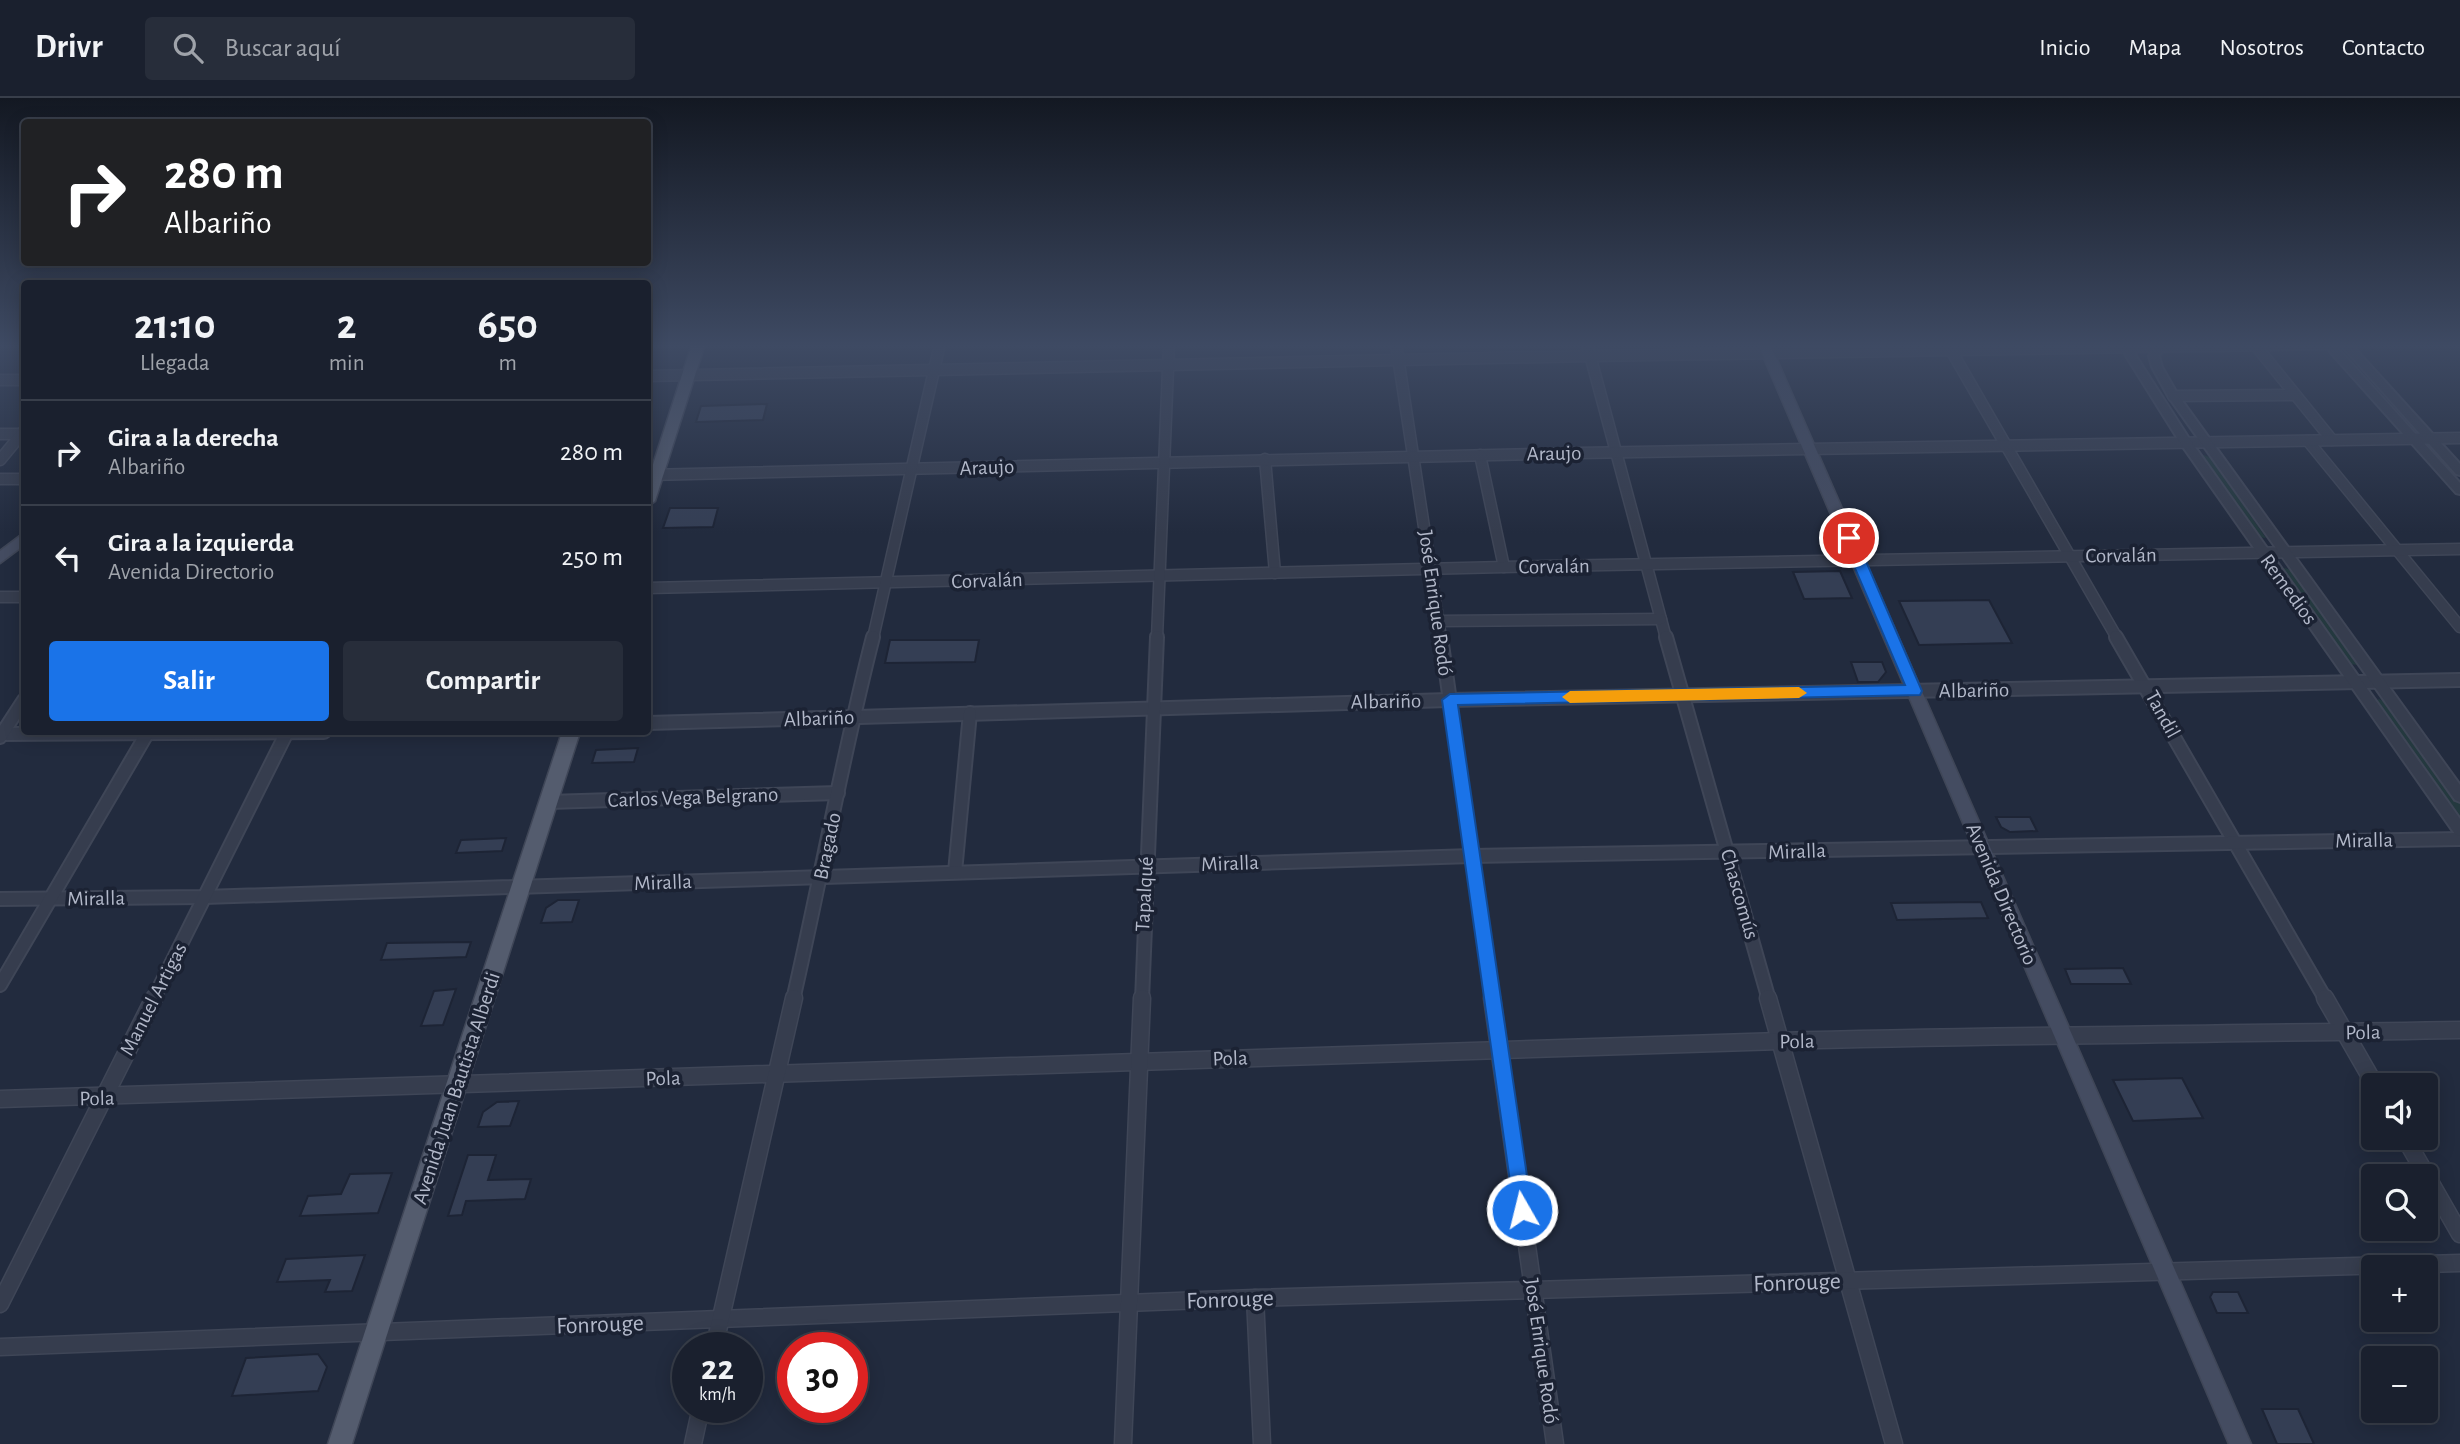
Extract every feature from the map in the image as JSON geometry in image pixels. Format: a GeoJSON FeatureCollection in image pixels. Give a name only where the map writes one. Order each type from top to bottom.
{"type":"FeatureCollection","features":[{"type":"Feature","properties":{"kind":"main road"},"geometry":{"type":"LineString","coordinates":[[652,475],[677,407]]}},
{"type":"Feature","properties":{"kind":"main road","name":"Avenida Directorio"},"geometry":{"type":"LineString","coordinates":[[1791,407],[2240,1444]]}},
{"type":"Feature","properties":{"kind":"main road"},"geometry":{"type":"LineString","coordinates":[[0,558],[21,540]]}},
{"type":"Feature","properties":{"kind":"main road","name":"Avenida Juan Bautista Alberdi"},"geometry":{"type":"LineString","coordinates":[[340,1444],[570,735]]}},
{"type":"Feature","properties":{"kind":"street","name":"Bragado"},"geometry":{"type":"LineString","coordinates":[[717,1332],[821,877],[852,717],[887,583],[926,407]]}},
{"type":"Feature","properties":{"kind":"street","name":"Tapalqué"},"geometry":{"type":"LineString","coordinates":[[1123,1444],[1145,866],[1166,407]]}},
{"type":"Feature","properties":{"kind":"street","name":"José Enrique Rodó"},"geometry":{"type":"LineString","coordinates":[[1406,407],[1555,1444]]}},
{"type":"Feature","properties":{"kind":"street","name":"Chascomús"},"geometry":{"type":"LineString","coordinates":[[1604,407],[1894,1444]]}},
{"type":"Feature","properties":{"kind":"street","name":"Tandil"},"geometry":{"type":"LineString","coordinates":[[1984,407],[2148,687],[2368,1073]]}},
{"type":"Feature","properties":{"kind":"street","name":"Remedios"},"geometry":{"type":"LineString","coordinates":[[2163,407],[2185,442],[2460,830]]}},
{"type":"Feature","properties":{"kind":"street","name":"Remedios"},"geometry":{"type":"LineString","coordinates":[[2180,407],[2460,796]]}},
{"type":"Feature","properties":{"kind":"street"},"geometry":{"type":"LineString","coordinates":[[2305,407],[2332,440]]}},
{"type":"Feature","properties":{"kind":"street"},"geometry":{"type":"LineString","coordinates":[[2385,407],[2460,491]]}},
{"type":"Feature","properties":{"kind":"street"},"geometry":{"type":"LineString","coordinates":[[2402,407],[2460,471]]}},
{"type":"Feature","properties":{"kind":"street"},"geometry":{"type":"LineString","coordinates":[[0,434],[21,432]]}},
{"type":"Feature","properties":{"kind":"street"},"geometry":{"type":"LineString","coordinates":[[0,460],[21,434]]}},
{"type":"Feature","properties":{"kind":"street","name":"Araujo"},"geometry":{"type":"LineString","coordinates":[[652,475],[1616,452],[2460,438]]}},
{"type":"Feature","properties":{"kind":"street"},"geometry":{"type":"LineString","coordinates":[[2308,441],[2460,627]]}},
{"type":"Feature","properties":{"kind":"street"},"geometry":{"type":"LineString","coordinates":[[1480,455],[1504,567]]}},
{"type":"Feature","properties":{"kind":"street"},"geometry":{"type":"LineString","coordinates":[[1265,460],[1275,573]]}},
{"type":"Feature","properties":{"kind":"street"},"geometry":{"type":"LineString","coordinates":[[0,479],[21,479]]}},
{"type":"Feature","properties":{"kind":"street","name":"Corvalán"},"geometry":{"type":"LineString","coordinates":[[651,588],[1646,564],[2460,550]]}},
{"type":"Feature","properties":{"kind":"street"},"geometry":{"type":"LineString","coordinates":[[0,597],[21,597]]}},
{"type":"Feature","properties":{"kind":"street"},"geometry":{"type":"LineString","coordinates":[[1438,621],[1661,619]]}},
{"type":"Feature","properties":{"kind":"street","name":"Albariño"},"geometry":{"type":"LineString","coordinates":[[651,723],[1683,694],[2460,680]]}},
{"type":"Feature","properties":{"kind":"street"},"geometry":{"type":"LineString","coordinates":[[1,735],[21,705]]}},
{"type":"Feature","properties":{"kind":"street"},"geometry":{"type":"LineString","coordinates":[[954,872],[970,713]]}},
{"type":"Feature","properties":{"kind":"street"},"geometry":{"type":"LineString","coordinates":[[1,735],[21,735]]}},
{"type":"Feature","properties":{"kind":"street"},"geometry":{"type":"LineString","coordinates":[[0,985],[145,735]]}},
{"type":"Feature","properties":{"kind":"street","name":"Manuel Artigas"},"geometry":{"type":"LineString","coordinates":[[0,1304],[285,735]]}},
{"type":"Feature","properties":{"kind":"street","name":"Carlos Vega Belgrano"},"geometry":{"type":"LineString","coordinates":[[549,802],[838,793]]}},
{"type":"Feature","properties":{"kind":"street","name":"Miralla"},"geometry":{"type":"LineString","coordinates":[[0,899],[204,897],[1472,856],[2460,839]]}},
{"type":"Feature","properties":{"kind":"street","name":"Pola"},"geometry":{"type":"LineString","coordinates":[[0,1099],[456,1087],[776,1073],[1782,1041],[2460,1030]]}},
{"type":"Feature","properties":{"kind":"street"},"geometry":{"type":"LineString","coordinates":[[2412,1150],[2460,1234]]}},
{"type":"Feature","properties":{"kind":"street","name":"Fonrouge"},"geometry":{"type":"LineString","coordinates":[[0,1347],[1255,1298],[2460,1263]]}},
{"type":"Feature","properties":{"kind":"street"},"geometry":{"type":"LineString","coordinates":[[1255,1298],[1262,1444]]}},
{"type":"Feature","properties":{"kind":"street"},"geometry":{"type":"LineString","coordinates":[[693,1444],[698,1423]]}},
{"type":"Feature","properties":{"kind":"green space"},"geometry":{"type":"Polygon","coordinates":[[[2204,455],[2211,458],[2266,538],[2258,537],[2201,457],[2204,455]]]}},
{"type":"Feature","properties":{"kind":"green space"},"geometry":{"type":"Polygon","coordinates":[[[2281,570],[2291,570],[2358,665],[2349,664],[2281,570]]]}},
{"type":"Feature","properties":{"kind":"green space"},"geometry":{"type":"Polygon","coordinates":[[[2379,699],[2386,702],[2460,804],[2460,817],[2375,701],[2379,699]]]}},
{"type":"Feature","properties":{"kind":"building"},"geometry":{"type":"Polygon","coordinates":[[[701,407],[766,407],[763,420],[696,422],[701,407]]]}},
{"type":"Feature","properties":{"kind":"building"},"geometry":{"type":"Polygon","coordinates":[[[670,508],[718,508],[713,527],[663,528],[670,508]]]}},
{"type":"Feature","properties":{"kind":"building"},"geometry":{"type":"Polygon","coordinates":[[[1840,571],[1852,598],[1804,599],[1793,572],[1840,571]]]}},
{"type":"Feature","properties":{"kind":"building"},"geometry":{"type":"Polygon","coordinates":[[[1989,600],[2012,643],[1919,645],[1899,601],[1989,600]]]}},
{"type":"Feature","properties":{"kind":"building"},"geometry":{"type":"Polygon","coordinates":[[[890,640],[979,640],[975,662],[885,663],[890,640]]]}},
{"type":"Feature","properties":{"kind":"building"},"geometry":{"type":"Polygon","coordinates":[[[1851,662],[1882,662],[1886,672],[1878,682],[1858,682],[1851,662]]]}},
{"type":"Feature","properties":{"kind":"building"},"geometry":{"type":"Polygon","coordinates":[[[638,748],[634,762],[592,763],[596,750],[638,748]]]}},
{"type":"Feature","properties":{"kind":"building"},"geometry":{"type":"Polygon","coordinates":[[[1996,817],[2030,817],[2037,831],[2010,832],[2001,827],[1996,817]]]}},
{"type":"Feature","properties":{"kind":"building"},"geometry":{"type":"Polygon","coordinates":[[[506,838],[502,851],[456,853],[461,840],[506,838]]]}},
{"type":"Feature","properties":{"kind":"building"},"geometry":{"type":"Polygon","coordinates":[[[558,900],[579,900],[572,922],[541,923],[546,908],[558,900]]]}},
{"type":"Feature","properties":{"kind":"building"},"geometry":{"type":"Polygon","coordinates":[[[1981,902],[1988,918],[1897,920],[1891,903],[1981,902]]]}},
{"type":"Feature","properties":{"kind":"building"},"geometry":{"type":"Polygon","coordinates":[[[471,942],[466,957],[381,960],[387,943],[471,942]]]}},
{"type":"Feature","properties":{"kind":"building"},"geometry":{"type":"Polygon","coordinates":[[[2123,968],[2131,984],[2071,984],[2065,969],[2123,968]]]}},
{"type":"Feature","properties":{"kind":"building"},"geometry":{"type":"Polygon","coordinates":[[[456,989],[443,1025],[421,1026],[434,991],[456,989]]]}},
{"type":"Feature","properties":{"kind":"building"},"geometry":{"type":"Polygon","coordinates":[[[2182,1078],[2203,1118],[2133,1121],[2113,1080],[2182,1078]]]}},
{"type":"Feature","properties":{"kind":"building"},"geometry":{"type":"Polygon","coordinates":[[[519,1101],[510,1126],[478,1127],[483,1112],[497,1102],[519,1101]]]}},
{"type":"Feature","properties":{"kind":"building"},"geometry":{"type":"Polygon","coordinates":[[[468,1155],[496,1155],[488,1180],[531,1179],[525,1199],[466,1201],[462,1215],[448,1216],[468,1155]]]}},
{"type":"Feature","properties":{"kind":"building"},"geometry":{"type":"Polygon","coordinates":[[[392,1173],[378,1213],[300,1216],[308,1196],[341,1194],[350,1174],[392,1173]]]}},
{"type":"Feature","properties":{"kind":"building"},"geometry":{"type":"Polygon","coordinates":[[[365,1255],[352,1291],[325,1292],[330,1280],[277,1282],[286,1259],[365,1255]]]}},
{"type":"Feature","properties":{"kind":"building"},"geometry":{"type":"Polygon","coordinates":[[[2213,1292],[2238,1292],[2248,1313],[2217,1313],[2210,1297],[2213,1292]]]}},
{"type":"Feature","properties":{"kind":"building"},"geometry":{"type":"Polygon","coordinates":[[[318,1354],[327,1367],[318,1391],[232,1396],[246,1358],[318,1354]]]}},
{"type":"Feature","properties":{"kind":"building"},"geometry":{"type":"Polygon","coordinates":[[[2262,1409],[2298,1409],[2314,1444],[2277,1444],[2262,1409]]]}},
{"type":"Feature","properties":{"kind":"slow traffic"},"geometry":{"type":"LineString","coordinates":[[1570,697],[1799,693]]}},
{"type":"Feature","properties":{"kind":"route"},"geometry":{"type":"LineString","coordinates":[[1522,1210],[1450,700],[1915,691],[1849,538]]}}]}
